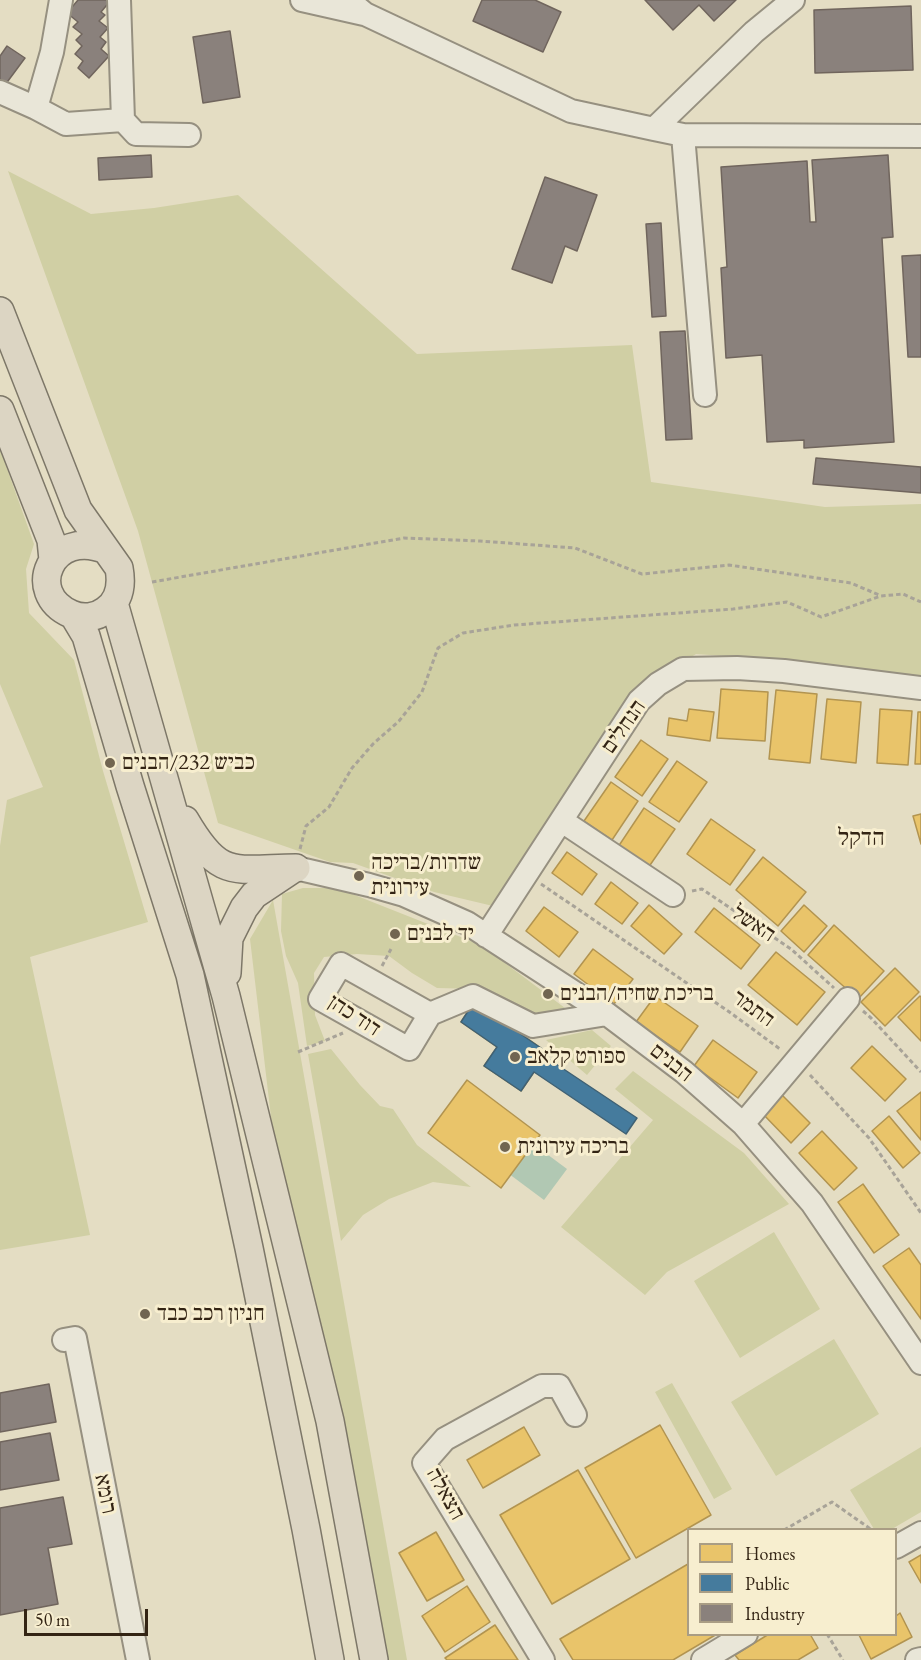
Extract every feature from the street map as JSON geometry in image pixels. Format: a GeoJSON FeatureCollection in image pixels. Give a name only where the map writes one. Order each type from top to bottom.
{"type":"FeatureCollection","features":[{"type":"Feature","properties":{"kind":"main road"},"geometry":{"type":"LineString","coordinates":[[0,311],[78,510],[119,568],[120,591],[114,603],[105,611],[82,618],[59,609],[47,587],[47,575],[53,560],[69,546],[93,544],[106,550]]}},
{"type":"Feature","properties":{"kind":"main road"},"geometry":{"type":"LineString","coordinates":[[0,410],[51,540],[53,560]]}},
{"type":"Feature","properties":{"kind":"main road"},"geometry":{"type":"LineString","coordinates":[[114,603],[226,996],[330,1421],[374,1660]]}},
{"type":"Feature","properties":{"kind":"main road"},"geometry":{"type":"LineString","coordinates":[[74,616],[86,636],[130,786],[190,975],[252,1260],[330,1660]]}},
{"type":"Feature","properties":{"kind":"main road"},"geometry":{"type":"LineString","coordinates":[[167,789],[200,846],[213,860],[229,868],[247,871],[296,868]]}},
{"type":"Feature","properties":{"kind":"main road"},"geometry":{"type":"LineString","coordinates":[[226,996],[229,938],[244,908],[254,895],[269,883],[296,868]]}},
{"type":"Feature","properties":{"kind":"street"},"geometry":{"type":"LineString","coordinates":[[36,108],[52,52],[61,0]]}},
{"type":"Feature","properties":{"kind":"street"},"geometry":{"type":"LineString","coordinates":[[119,0],[123,120],[136,134],[189,135]]}},
{"type":"Feature","properties":{"kind":"street"},"geometry":{"type":"LineString","coordinates":[[290,0],[357,7],[571,111],[654,129],[683,135],[921,136]]}},
{"type":"Feature","properties":{"kind":"street"},"geometry":{"type":"LineString","coordinates":[[654,129],[754,32],[793,0]]}},
{"type":"Feature","properties":{"kind":"street"},"geometry":{"type":"LineString","coordinates":[[0,92],[66,124],[123,120]]}},
{"type":"Feature","properties":{"kind":"street"},"geometry":{"type":"LineString","coordinates":[[683,135],[705,395]]}},
{"type":"Feature","properties":{"kind":"street","name":"הנחלים"},"geometry":{"type":"LineString","coordinates":[[486,936],[639,701],[658,684],[683,669],[737,668],[784,671],[921,688]]}},
{"type":"Feature","properties":{"kind":"street"},"geometry":{"type":"LineString","coordinates":[[562,821],[673,895]]}},
{"type":"Feature","properties":{"kind":"street","name":"הבנים"},"geometry":{"type":"LineString","coordinates":[[296,868],[404,895],[467,923],[607,1014],[684,1072],[743,1124],[812,1203],[921,1363]]}},
{"type":"Feature","properties":{"kind":"street","name":"דוד כהן"},"geometry":{"type":"LineString","coordinates":[[341,964],[430,1014],[409,1049],[320,999],[341,964]]}},
{"type":"Feature","properties":{"kind":"street"},"geometry":{"type":"LineString","coordinates":[[430,1014],[472,996],[533,1026],[607,1014]]}},
{"type":"Feature","properties":{"kind":"street"},"geometry":{"type":"LineString","coordinates":[[743,1124],[848,999]]}},
{"type":"Feature","properties":{"kind":"street","name":"רומא"},"geometry":{"type":"LineString","coordinates":[[64,1340],[75,1338],[138,1660]]}},
{"type":"Feature","properties":{"kind":"street","name":"הצאלה"},"geometry":{"type":"LineString","coordinates":[[543,1660],[424,1463],[445,1439],[542,1386],[559,1386],[575,1415]]}},
{"type":"Feature","properties":{"kind":"street"},"geometry":{"type":"LineString","coordinates":[[897,1546],[921,1533]]}},
{"type":"Feature","properties":{"kind":"street"},"geometry":{"type":"LineString","coordinates":[[703,1660],[744,1636]]}},
{"type":"Feature","properties":{"kind":"path"},"geometry":{"type":"LineString","coordinates":[[152,582],[404,538],[575,548],[642,574],[729,565],[851,584],[881,596]]}},
{"type":"Feature","properties":{"kind":"path"},"geometry":{"type":"LineString","coordinates":[[296,868],[306,826],[329,807],[352,768],[373,744],[399,721],[422,692],[438,648],[463,633],[514,624],[733,609],[787,602],[821,617],[881,596],[903,594],[921,602]]}},
{"type":"Feature","properties":{"kind":"path","name":"התמר"},"geometry":{"type":"LineString","coordinates":[[527,874],[796,1060],[869,1138],[921,1213]]}},
{"type":"Feature","properties":{"kind":"path","name":"האשל"},"geometry":{"type":"LineString","coordinates":[[673,895],[702,889],[791,949],[872,1018],[921,1071]]}},
{"type":"Feature","properties":{"kind":"path"},"geometry":{"type":"LineString","coordinates":[[298,1052],[348,1030]]}},
{"type":"Feature","properties":{"kind":"path"},"geometry":{"type":"LineString","coordinates":[[787,1528],[832,1502],[869,1528]]}},
{"type":"Feature","properties":{"kind":"path"},"geometry":{"type":"LineString","coordinates":[[828,1636],[843,1660]]}},
{"type":"Feature","properties":{"kind":"shaded area"},"geometry":{"type":"Polygon","coordinates":[[[8,171],[91,214],[154,208],[238,195],[417,354],[632,345],[651,482],[825,507],[921,504],[921,677],[810,662],[696,654],[631,695],[493,906],[434,892],[353,863],[330,862],[218,823],[138,531],[8,171]]]}},
{"type":"Feature","properties":{"kind":"shaded area"},"geometry":{"type":"Polygon","coordinates":[[[0,449],[34,544],[26,569],[29,613],[74,660],[103,771],[148,922],[30,957],[90,1235],[0,1250],[0,846],[7,800],[43,787],[0,684],[0,449]]]}},
{"type":"Feature","properties":{"kind":"shaded area"},"geometry":{"type":"Polygon","coordinates":[[[303,888],[337,888],[481,945],[569,1011],[548,1021],[478,989],[437,988],[389,956],[357,954],[324,957],[314,973],[315,1015],[325,1041],[307,1046],[298,983],[286,956],[281,931],[282,894],[303,888]]]}},
{"type":"Feature","properties":{"kind":"shaded area"},"geometry":{"type":"Polygon","coordinates":[[[273,900],[407,1660],[374,1660],[271,1117],[250,939],[273,900]]]}},
{"type":"Feature","properties":{"kind":"shaded area"},"geometry":{"type":"Polygon","coordinates":[[[592,1030],[611,1046],[587,1075],[546,1040],[592,1030]]]}},
{"type":"Feature","properties":{"kind":"shaded area"},"geometry":{"type":"Polygon","coordinates":[[[331,1049],[380,1106],[393,1109],[417,1145],[471,1187],[433,1182],[389,1199],[363,1215],[341,1241],[308,1054],[331,1049]]]}},
{"type":"Feature","properties":{"kind":"shaded area"},"geometry":{"type":"Polygon","coordinates":[[[633,1071],[744,1153],[789,1204],[667,1272],[645,1295],[561,1227],[653,1120],[615,1089],[633,1071]]]}},
{"type":"Feature","properties":{"kind":"shaded area","name":"בריכה עירונית"},"geometry":{"type":"Polygon","coordinates":[[[465,1093],[567,1169],[544,1200],[442,1124],[465,1093]]]}},
{"type":"Feature","properties":{"kind":"shaded area"},"geometry":{"type":"Polygon","coordinates":[[[774,1232],[820,1309],[740,1358],[694,1281],[774,1232]]]}},
{"type":"Feature","properties":{"kind":"shaded area"},"geometry":{"type":"Polygon","coordinates":[[[834,1339],[879,1414],[776,1476],[731,1402],[834,1339]]]}},
{"type":"Feature","properties":{"kind":"shaded area"},"geometry":{"type":"Polygon","coordinates":[[[672,1383],[732,1489],[714,1499],[655,1392],[672,1383]]]}},
{"type":"Feature","properties":{"kind":"shaded area"},"geometry":{"type":"Polygon","coordinates":[[[921,1447],[921,1512],[894,1528],[873,1528],[850,1490],[921,1447]]]}},
{"type":"Feature","properties":{"kind":"building: Homes"},"geometry":{"type":"Polygon","coordinates":[[[721,689],[768,692],[765,741],[717,738],[721,689]]]}},
{"type":"Feature","properties":{"kind":"building: Homes"},"geometry":{"type":"Polygon","coordinates":[[[776,690],[817,694],[810,763],[769,759],[776,690]]]}},
{"type":"Feature","properties":{"kind":"building: Homes"},"geometry":{"type":"Polygon","coordinates":[[[827,699],[861,702],[856,763],[821,759],[827,699]]]}},
{"type":"Feature","properties":{"kind":"building: Homes"},"geometry":{"type":"Polygon","coordinates":[[[689,709],[714,712],[710,741],[667,735],[669,718],[687,721],[689,709]]]}},
{"type":"Feature","properties":{"kind":"building: Homes"},"geometry":{"type":"Polygon","coordinates":[[[880,709],[912,711],[908,765],[877,763],[880,709]]]}},
{"type":"Feature","properties":{"kind":"building: Homes"},"geometry":{"type":"Polygon","coordinates":[[[918,712],[921,712],[921,764],[915,764],[918,712]]]}},
{"type":"Feature","properties":{"kind":"building: Homes"},"geometry":{"type":"Polygon","coordinates":[[[641,740],[668,759],[642,796],[615,777],[641,740]]]}},
{"type":"Feature","properties":{"kind":"building: Homes"},"geometry":{"type":"Polygon","coordinates":[[[677,761],[707,782],[679,822],[649,802],[677,761]]]}},
{"type":"Feature","properties":{"kind":"building: Homes"},"geometry":{"type":"Polygon","coordinates":[[[611,782],[638,801],[612,840],[584,821],[611,782]]]}},
{"type":"Feature","properties":{"kind":"building: Homes"},"geometry":{"type":"Polygon","coordinates":[[[644,808],[675,829],[648,868],[618,847],[644,808]]]}},
{"type":"Feature","properties":{"kind":"building: Homes"},"geometry":{"type":"Polygon","coordinates":[[[921,814],[921,844],[913,816],[921,814]]]}},
{"type":"Feature","properties":{"kind":"building: Homes"},"geometry":{"type":"Polygon","coordinates":[[[711,819],[755,850],[730,885],[687,854],[711,819]]]}},
{"type":"Feature","properties":{"kind":"building: Homes"},"geometry":{"type":"Polygon","coordinates":[[[567,852],[597,874],[582,895],[552,873],[567,852]]]}},
{"type":"Feature","properties":{"kind":"building: Homes"},"geometry":{"type":"Polygon","coordinates":[[[763,857],[806,892],[778,926],[736,890],[763,857]]]}},
{"type":"Feature","properties":{"kind":"building: Homes"},"geometry":{"type":"Polygon","coordinates":[[[611,882],[638,903],[622,924],[595,904],[611,882]]]}},
{"type":"Feature","properties":{"kind":"building: Homes"},"geometry":{"type":"Polygon","coordinates":[[[649,905],[682,934],[664,954],[631,926],[649,905]]]}},
{"type":"Feature","properties":{"kind":"building: Homes"},"geometry":{"type":"Polygon","coordinates":[[[804,905],[827,926],[804,952],[781,931],[804,905]]]}},
{"type":"Feature","properties":{"kind":"building: Homes"},"geometry":{"type":"Polygon","coordinates":[[[544,907],[578,932],[559,957],[526,931],[544,907]]]}},
{"type":"Feature","properties":{"kind":"building: Homes"},"geometry":{"type":"Polygon","coordinates":[[[714,908],[760,945],[741,969],[695,932],[714,908]]]}},
{"type":"Feature","properties":{"kind":"building: Homes"},"geometry":{"type":"Polygon","coordinates":[[[834,925],[884,971],[858,999],[808,955],[834,925]]]}},
{"type":"Feature","properties":{"kind":"building: Homes"},"geometry":{"type":"Polygon","coordinates":[[[593,949],[633,979],[614,1004],[574,974],[593,949]]]}},
{"type":"Feature","properties":{"kind":"building: Homes"},"geometry":{"type":"Polygon","coordinates":[[[776,952],[825,992],[797,1025],[748,985],[776,952]]]}},
{"type":"Feature","properties":{"kind":"building: Homes"},"geometry":{"type":"Polygon","coordinates":[[[895,968],[919,992],[885,1026],[861,1002],[895,968]]]}},
{"type":"Feature","properties":{"kind":"building: Homes"},"geometry":{"type":"Polygon","coordinates":[[[655,996],[698,1026],[680,1052],[636,1022],[655,996]]]}},
{"type":"Feature","properties":{"kind":"building: Homes"},"geometry":{"type":"Polygon","coordinates":[[[921,997],[921,1041],[898,1017],[921,997]]]}},
{"type":"Feature","properties":{"kind":"building: Homes"},"geometry":{"type":"Polygon","coordinates":[[[474,1002],[511,1027],[497,1047],[461,1022],[474,1002]]]}},
{"type":"Feature","properties":{"kind":"building: Homes","name":"ספורט קלאב"},"geometry":{"type":"Polygon","coordinates":[[[511,1027],[541,1048],[534,1072],[521,1091],[484,1066],[511,1027]]]}},
{"type":"Feature","properties":{"kind":"building: Homes"},"geometry":{"type":"Polygon","coordinates":[[[713,1040],[757,1072],[738,1098],[694,1066],[713,1040]]]}},
{"type":"Feature","properties":{"kind":"building: Homes"},"geometry":{"type":"Polygon","coordinates":[[[872,1046],[906,1079],[885,1101],[851,1068],[872,1046]]]}},
{"type":"Feature","properties":{"kind":"building: Homes"},"geometry":{"type":"Polygon","coordinates":[[[467,1080],[540,1135],[501,1188],[428,1133],[467,1080]]]}},
{"type":"Feature","properties":{"kind":"building: Homes"},"geometry":{"type":"Polygon","coordinates":[[[921,1092],[921,1140],[897,1111],[921,1092]]]}},
{"type":"Feature","properties":{"kind":"building: Homes"},"geometry":{"type":"Polygon","coordinates":[[[780,1093],[810,1123],[791,1143],[761,1112],[780,1093]]]}},
{"type":"Feature","properties":{"kind":"building: Homes"},"geometry":{"type":"Polygon","coordinates":[[[889,1116],[920,1153],[903,1168],[872,1131],[889,1116]]]}},
{"type":"Feature","properties":{"kind":"building: Homes"},"geometry":{"type":"Polygon","coordinates":[[[822,1131],[857,1168],[834,1190],[799,1153],[822,1131]]]}},
{"type":"Feature","properties":{"kind":"building: Homes"},"geometry":{"type":"Polygon","coordinates":[[[863,1184],[899,1235],[874,1253],[838,1202],[863,1184]]]}},
{"type":"Feature","properties":{"kind":"building: Homes"},"geometry":{"type":"Polygon","coordinates":[[[909,1248],[921,1265],[921,1319],[883,1266],[909,1248]]]}},
{"type":"Feature","properties":{"kind":"building: Homes"},"geometry":{"type":"Polygon","coordinates":[[[660,1425],[711,1515],[636,1558],[585,1468],[660,1425]]]}},
{"type":"Feature","properties":{"kind":"building: Homes"},"geometry":{"type":"Polygon","coordinates":[[[524,1427],[540,1455],[483,1488],[467,1460],[524,1427]]]}},
{"type":"Feature","properties":{"kind":"building: Homes"},"geometry":{"type":"Polygon","coordinates":[[[578,1470],[630,1559],[552,1604],[500,1515],[578,1470]]]}},
{"type":"Feature","properties":{"kind":"building: Homes"},"geometry":{"type":"Polygon","coordinates":[[[436,1532],[464,1580],[427,1601],[399,1553],[436,1532]]]}},
{"type":"Feature","properties":{"kind":"building: Homes"},"geometry":{"type":"Polygon","coordinates":[[[921,1555],[921,1583],[909,1562],[921,1555]]]}},
{"type":"Feature","properties":{"kind":"building: Homes"},"geometry":{"type":"Polygon","coordinates":[[[687,1565],[687,1636],[714,1636],[673,1660],[573,1660],[560,1639],[687,1565]]]}},
{"type":"Feature","properties":{"kind":"building: Homes"},"geometry":{"type":"Polygon","coordinates":[[[467,1586],[490,1622],[445,1652],[422,1616],[467,1586]]]}},
{"type":"Feature","properties":{"kind":"building: Homes"},"geometry":{"type":"Polygon","coordinates":[[[900,1613],[912,1637],[871,1659],[860,1636],[897,1636],[897,1615],[900,1613]]]}},
{"type":"Feature","properties":{"kind":"building: Homes"},"geometry":{"type":"Polygon","coordinates":[[[495,1625],[518,1660],[447,1660],[445,1658],[495,1625]]]}},
{"type":"Feature","properties":{"kind":"building: Homes"},"geometry":{"type":"Polygon","coordinates":[[[766,1636],[811,1636],[818,1648],[798,1660],[739,1660],[735,1655],[766,1636]]]}},
{"type":"Feature","properties":{"kind":"building: Public"},"geometry":{"type":"Polygon","coordinates":[[[474,1002],[541,1048],[547,1058],[637,1118],[626,1134],[534,1072],[521,1091],[484,1066],[497,1047],[461,1022],[474,1002]]]}},
{"type":"Feature","properties":{"kind":"building: Industry"},"geometry":{"type":"Polygon","coordinates":[[[78,0],[111,0],[101,12],[105,15],[99,21],[108,28],[100,37],[106,42],[101,49],[109,56],[89,78],[78,68],[83,61],[75,54],[82,46],[76,40],[82,34],[73,27],[78,22],[67,13],[78,0]]]}},
{"type":"Feature","properties":{"kind":"building: Industry"},"geometry":{"type":"Polygon","coordinates":[[[482,0],[535,0],[561,12],[543,52],[473,21],[482,0]]]}},
{"type":"Feature","properties":{"kind":"building: Industry"},"geometry":{"type":"Polygon","coordinates":[[[645,0],[736,0],[714,21],[699,5],[673,30],[645,0]]]}},
{"type":"Feature","properties":{"kind":"building: Industry"},"geometry":{"type":"Polygon","coordinates":[[[911,6],[913,70],[815,73],[814,10],[911,6]]]}},
{"type":"Feature","properties":{"kind":"building: Industry"},"geometry":{"type":"Polygon","coordinates":[[[230,31],[240,97],[203,103],[193,37],[230,31]]]}},
{"type":"Feature","properties":{"kind":"building: Industry"},"geometry":{"type":"Polygon","coordinates":[[[7,46],[25,58],[5,85],[0,82],[0,56],[7,46]]]}},
{"type":"Feature","properties":{"kind":"building: Industry"},"geometry":{"type":"Polygon","coordinates":[[[151,155],[152,177],[99,180],[98,158],[151,155]]]}},
{"type":"Feature","properties":{"kind":"building: Industry"},"geometry":{"type":"Polygon","coordinates":[[[888,155],[893,237],[882,238],[894,442],[804,448],[804,440],[767,442],[762,355],[726,358],[721,268],[727,267],[721,167],[807,161],[810,222],[816,222],[812,160],[888,155]]]}},
{"type":"Feature","properties":{"kind":"building: Industry"},"geometry":{"type":"Polygon","coordinates":[[[545,177],[597,195],[577,251],[565,246],[552,283],[512,269],[545,177]]]}},
{"type":"Feature","properties":{"kind":"building: Industry"},"geometry":{"type":"Polygon","coordinates":[[[661,223],[666,316],[652,317],[646,224],[661,223]]]}},
{"type":"Feature","properties":{"kind":"building: Industry"},"geometry":{"type":"Polygon","coordinates":[[[921,255],[921,357],[908,357],[902,256],[921,255]]]}},
{"type":"Feature","properties":{"kind":"building: Industry"},"geometry":{"type":"Polygon","coordinates":[[[685,331],[692,439],[666,440],[660,332],[685,331]]]}},
{"type":"Feature","properties":{"kind":"building: Industry"},"geometry":{"type":"Polygon","coordinates":[[[816,458],[921,467],[921,493],[813,484],[816,458]]]}},
{"type":"Feature","properties":{"kind":"building: Industry"},"geometry":{"type":"Polygon","coordinates":[[[49,1384],[56,1422],[0,1432],[0,1393],[49,1384]]]}},
{"type":"Feature","properties":{"kind":"building: Industry"},"geometry":{"type":"Polygon","coordinates":[[[50,1433],[59,1480],[0,1490],[0,1442],[50,1433]]]}},
{"type":"Feature","properties":{"kind":"building: Industry"},"geometry":{"type":"Polygon","coordinates":[[[63,1497],[72,1544],[48,1548],[58,1604],[0,1615],[0,1508],[63,1497]]]}},
{"type":"Feature","properties":{"kind":"place","name":"כביש 232/הבנים"},"geometry":{"type":"Point","coordinates":[110,763]}},
{"type":"Feature","properties":{"kind":"place","name":"שדרות/בריכה עירונית"},"geometry":{"type":"Point","coordinates":[359,876]}},
{"type":"Feature","properties":{"kind":"place","name":"יד לבנים"},"geometry":{"type":"Point","coordinates":[395,934]}},
{"type":"Feature","properties":{"kind":"place","name":"בריכת שחיה/הבנים"},"geometry":{"type":"Point","coordinates":[548,994]}},
{"type":"Feature","properties":{"kind":"place","name":"ספורט קלאב"},"geometry":{"type":"Point","coordinates":[515,1057]}},
{"type":"Feature","properties":{"kind":"place","name":"בריכה עירונית"},"geometry":{"type":"Point","coordinates":[505,1147]}},
{"type":"Feature","properties":{"kind":"place","name":"חניון רכב כבד"},"geometry":{"type":"Point","coordinates":[145,1314]}},
{"type":"Feature","properties":{"kind":"district","name":"הדקל"},"geometry":{"type":"Point","coordinates":[861,838]}}]}
